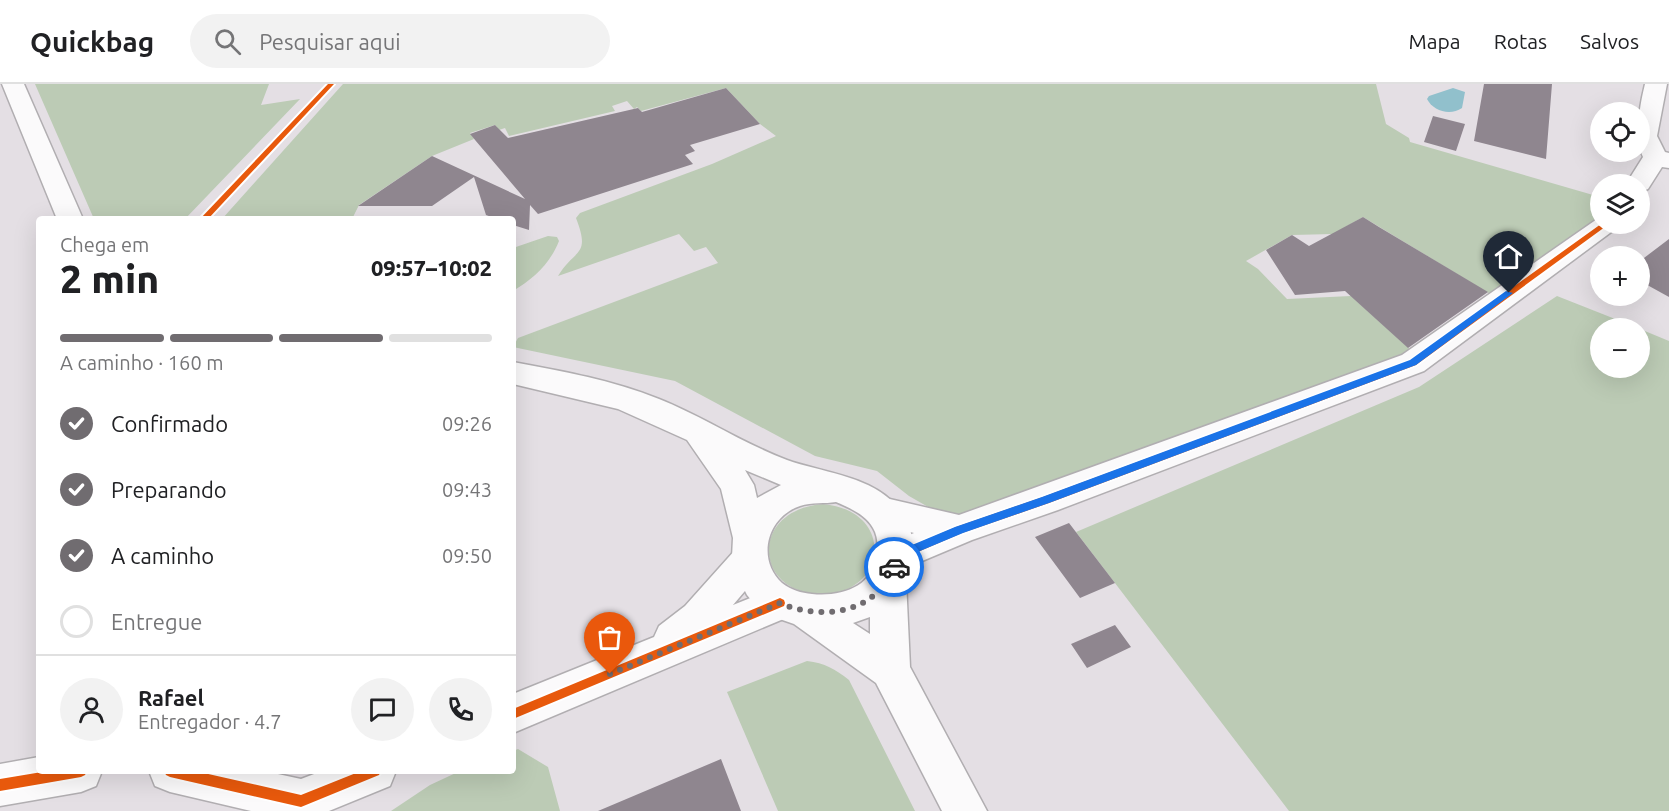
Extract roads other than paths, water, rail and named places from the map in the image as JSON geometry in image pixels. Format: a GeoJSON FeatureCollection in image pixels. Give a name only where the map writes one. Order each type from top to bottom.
{"type":"FeatureCollection","features":[{"type":"Feature","properties":{"kind":"street"},"geometry":{"type":"LineString","coordinates":[[13,84],[69,216]]}},
{"type":"Feature","properties":{"kind":"street"},"geometry":{"type":"LineString","coordinates":[[1649,174],[1662,159],[1645,136],[1656,84]]}},
{"type":"Feature","properties":{"kind":"street"},"geometry":{"type":"LineString","coordinates":[[516,713],[649,658],[794,608],[832,613],[855,607],[874,596],[892,569],[959,530],[1046,500],[1413,363],[1591,234]]}},
{"type":"Feature","properties":{"kind":"street"},"geometry":{"type":"LineString","coordinates":[[516,374],[560,381],[645,406],[774,468],[852,493],[880,511],[891,525],[896,540],[892,569],[890,670]]}},
{"type":"Feature","properties":{"kind":"street"},"geometry":{"type":"LineString","coordinates":[[698,432],[737,484],[754,576],[765,591],[890,670],[965,811]]}},
{"type":"Feature","properties":{"kind":"street"},"geometry":{"type":"LineString","coordinates":[[649,658],[698,618],[750,548],[759,519],[773,504],[792,494],[813,489],[834,489]]}},
{"type":"Feature","properties":{"kind":"street"},"geometry":{"type":"LineString","coordinates":[[880,511],[959,530]]}},
{"type":"Feature","properties":{"kind":"street"},"geometry":{"type":"LineString","coordinates":[[0,784],[62,774]]}},
{"type":"Feature","properties":{"kind":"street"},"geometry":{"type":"LineString","coordinates":[[181,774],[298,806],[368,774]]}},
{"type":"Feature","properties":{"kind":"water"},"geometry":{"type":"Polygon","coordinates":[[[1453,88],[1465,92],[1462,108],[1452,112],[1442,111],[1433,107],[1427,99],[1429,96],[1453,88]]]}}]}
